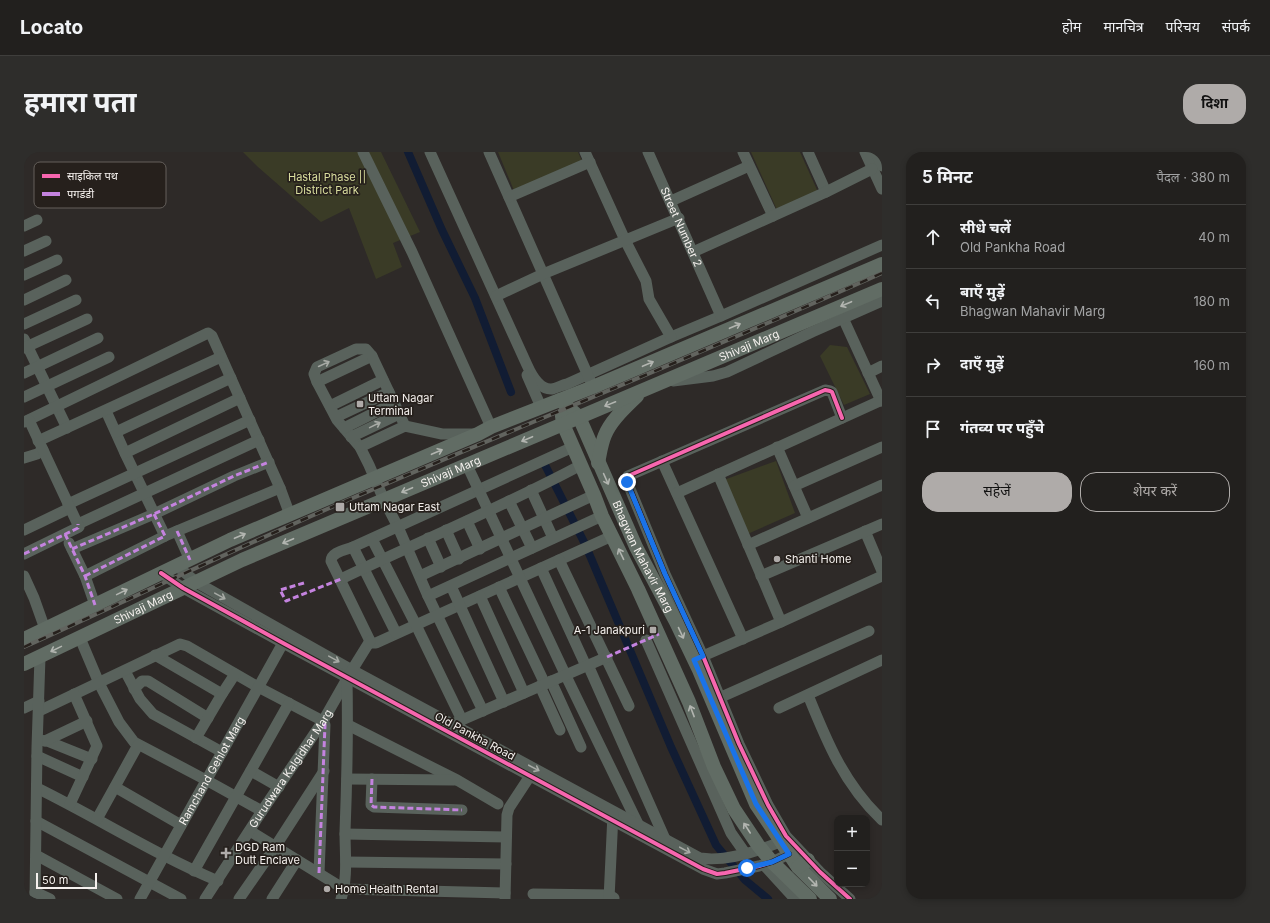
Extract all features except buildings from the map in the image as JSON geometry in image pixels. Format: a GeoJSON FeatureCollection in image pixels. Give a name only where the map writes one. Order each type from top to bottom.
{"type":"FeatureCollection","features":[{"type":"Feature","properties":{"kind":"main road","name":"Shivaji Marg"},"geometry":{"type":"LineString","coordinates":[[24,639],[230,540],[478,434],[491,427],[593,387],[882,264]]}},
{"type":"Feature","properties":{"kind":"main road","name":"Shivaji Marg"},"geometry":{"type":"LineString","coordinates":[[24,664],[242,560],[882,289]]}},
{"type":"Feature","properties":{"kind":"main road"},"geometry":{"type":"LineString","coordinates":[[598,463],[605,434],[640,392]]}},
{"type":"Feature","properties":{"kind":"main road"},"geometry":{"type":"LineString","coordinates":[[560,400],[579,417]]}},
{"type":"Feature","properties":{"kind":"main road","name":"Bhagwan Mahavir Marg"},"geometry":{"type":"LineString","coordinates":[[560,400],[563,424],[602,516],[638,589],[689,702],[714,767],[734,809],[762,850],[768,864],[810,899]]}},
{"type":"Feature","properties":{"kind":"main road","name":"Bhagwan Mahavir Marg"},"geometry":{"type":"LineString","coordinates":[[579,417],[636,548],[676,622],[698,658],[756,804],[789,854],[803,863],[830,899]]}},
{"type":"Feature","properties":{"kind":"street"},"geometry":{"type":"LineString","coordinates":[[363,152],[412,252],[491,427]]}},
{"type":"Feature","properties":{"kind":"street"},"geometry":{"type":"LineString","coordinates":[[425,152],[541,407]]}},
{"type":"Feature","properties":{"kind":"street"},"geometry":{"type":"LineString","coordinates":[[430,152],[532,374],[540,385],[548,388],[567,384],[882,244]]}},
{"type":"Feature","properties":{"kind":"street"},"geometry":{"type":"LineString","coordinates":[[489,152],[593,387]]}},
{"type":"Feature","properties":{"kind":"street"},"geometry":{"type":"LineString","coordinates":[[743,152],[774,216]]}},
{"type":"Feature","properties":{"kind":"street"},"geometry":{"type":"LineString","coordinates":[[808,152],[826,192]]}},
{"type":"Feature","properties":{"kind":"street"},"geometry":{"type":"LineString","coordinates":[[865,152],[877,168]]}},
{"type":"Feature","properties":{"kind":"street"},"geometry":{"type":"LineString","coordinates":[[876,152],[877,168],[882,189]]}},
{"type":"Feature","properties":{"kind":"street","name":"Street Number 2"},"geometry":{"type":"LineString","coordinates":[[653,153],[671,201],[720,316]]}},
{"type":"Feature","properties":{"kind":"street"},"geometry":{"type":"LineString","coordinates":[[509,197],[588,157],[625,240],[646,281],[649,299],[670,337]]}},
{"type":"Feature","properties":{"kind":"street"},"geometry":{"type":"LineString","coordinates":[[671,201],[749,166]]}},
{"type":"Feature","properties":{"kind":"street"},"geometry":{"type":"LineString","coordinates":[[692,252],[877,168]]}},
{"type":"Feature","properties":{"kind":"street"},"geometry":{"type":"LineString","coordinates":[[496,296],[543,274],[679,218]]}},
{"type":"Feature","properties":{"kind":"street"},"geometry":{"type":"LineString","coordinates":[[24,226],[37,220]]}},
{"type":"Feature","properties":{"kind":"street"},"geometry":{"type":"LineString","coordinates":[[24,251],[46,241]]}},
{"type":"Feature","properties":{"kind":"street"},"geometry":{"type":"LineString","coordinates":[[24,275],[57,260]]}},
{"type":"Feature","properties":{"kind":"street"},"geometry":{"type":"LineString","coordinates":[[24,300],[66,280]]}},
{"type":"Feature","properties":{"kind":"street"},"geometry":{"type":"LineString","coordinates":[[24,324],[76,300]]}},
{"type":"Feature","properties":{"kind":"street"},"geometry":{"type":"LineString","coordinates":[[662,382],[713,376],[727,372],[882,301]]}},
{"type":"Feature","properties":{"kind":"street"},"geometry":{"type":"LineString","coordinates":[[677,493],[881,400],[843,318]]}},
{"type":"Feature","properties":{"kind":"street"},"geometry":{"type":"LineString","coordinates":[[67,428],[38,367],[25,345],[87,319]]}},
{"type":"Feature","properties":{"kind":"street"},"geometry":{"type":"LineString","coordinates":[[78,524],[41,445],[26,421],[206,333],[212,336],[269,462],[290,515]]}},
{"type":"Feature","properties":{"kind":"street"},"geometry":{"type":"LineString","coordinates":[[24,373],[98,338]]}},
{"type":"Feature","properties":{"kind":"street"},"geometry":{"type":"LineString","coordinates":[[405,426],[372,356],[317,382],[336,417],[360,447],[398,527],[428,596],[483,711]]}},
{"type":"Feature","properties":{"kind":"street"},"geometry":{"type":"LineString","coordinates":[[24,397],[109,357]]}},
{"type":"Feature","properties":{"kind":"street"},"geometry":{"type":"LineString","coordinates":[[24,458],[37,454],[41,445],[67,428],[221,357]]}},
{"type":"Feature","properties":{"kind":"street"},"geometry":{"type":"LineString","coordinates":[[868,372],[882,366]]}},
{"type":"Feature","properties":{"kind":"street"},"geometry":{"type":"LineString","coordinates":[[116,432],[231,378]]}},
{"type":"Feature","properties":{"kind":"street"},"geometry":{"type":"LineString","coordinates":[[330,406],[383,380]]}},
{"type":"Feature","properties":{"kind":"street"},"geometry":{"type":"LineString","coordinates":[[842,418],[832,392],[830,390],[825,390],[628,476],[626,479],[698,658],[719,698],[739,744],[774,815],[803,863],[828,880],[850,899]]}},
{"type":"Feature","properties":{"kind":"street"},"geometry":{"type":"LineString","coordinates":[[336,417],[389,392]]}},
{"type":"Feature","properties":{"kind":"street"},"geometry":{"type":"LineString","coordinates":[[125,453],[240,398]]}},
{"type":"Feature","properties":{"kind":"street"},"geometry":{"type":"LineString","coordinates":[[344,428],[394,403]]}},
{"type":"Feature","properties":{"kind":"street"},"geometry":{"type":"LineString","coordinates":[[106,410],[134,474],[165,536]]}},
{"type":"Feature","properties":{"kind":"street"},"geometry":{"type":"LineString","coordinates":[[352,437],[399,414]]}},
{"type":"Feature","properties":{"kind":"street"},"geometry":{"type":"LineString","coordinates":[[24,530],[134,474],[250,420]]}},
{"type":"Feature","properties":{"kind":"street"},"geometry":{"type":"LineString","coordinates":[[360,447],[405,426],[442,434],[478,434]]}},
{"type":"Feature","properties":{"kind":"street"},"geometry":{"type":"LineString","coordinates":[[24,554],[78,528],[78,524],[259,440]]}},
{"type":"Feature","properties":{"kind":"street"},"geometry":{"type":"LineString","coordinates":[[573,447],[372,539],[333,555],[331,558],[370,641],[372,643],[376,643],[612,536]]}},
{"type":"Feature","properties":{"kind":"street"},"geometry":{"type":"LineString","coordinates":[[794,486],[882,447]]}},
{"type":"Feature","properties":{"kind":"street"},"geometry":{"type":"LineString","coordinates":[[777,448],[808,518]]}},
{"type":"Feature","properties":{"kind":"street"},"geometry":{"type":"LineString","coordinates":[[662,461],[743,639]]}},
{"type":"Feature","properties":{"kind":"street"},"geometry":{"type":"LineString","coordinates":[[72,549],[154,514],[234,476],[269,462]]}},
{"type":"Feature","properties":{"kind":"street"},"geometry":{"type":"LineString","coordinates":[[467,465],[566,676],[638,824]]}},
{"type":"Feature","properties":{"kind":"street"},"geometry":{"type":"LineString","coordinates":[[341,580],[382,559],[489,511],[581,465]]}},
{"type":"Feature","properties":{"kind":"street"},"geometry":{"type":"LineString","coordinates":[[718,474],[781,622]]}},
{"type":"Feature","properties":{"kind":"street"},"geometry":{"type":"LineString","coordinates":[[748,545],[882,485]]}},
{"type":"Feature","properties":{"kind":"street"},"geometry":{"type":"LineString","coordinates":[[85,576],[165,536],[280,488]]}},
{"type":"Feature","properties":{"kind":"street"},"geometry":{"type":"LineString","coordinates":[[531,490],[553,538]]}},
{"type":"Feature","properties":{"kind":"street"},"geometry":{"type":"LineString","coordinates":[[420,576],[594,495]]}},
{"type":"Feature","properties":{"kind":"street"},"geometry":{"type":"LineString","coordinates":[[509,501],[532,548]]}},
{"type":"Feature","properties":{"kind":"street"},"geometry":{"type":"LineString","coordinates":[[428,596],[602,516]]}},
{"type":"Feature","properties":{"kind":"street"},"geometry":{"type":"LineString","coordinates":[[466,521],[480,549]]}},
{"type":"Feature","properties":{"kind":"street"},"geometry":{"type":"LineString","coordinates":[[761,576],[882,524]]}},
{"type":"Feature","properties":{"kind":"street"},"geometry":{"type":"LineString","coordinates":[[446,530],[459,558]]}},
{"type":"Feature","properties":{"kind":"street"},"geometry":{"type":"LineString","coordinates":[[177,531],[190,560]]}},
{"type":"Feature","properties":{"kind":"street"},"geometry":{"type":"LineString","coordinates":[[865,531],[882,571]]}},
{"type":"Feature","properties":{"kind":"street"},"geometry":{"type":"LineString","coordinates":[[65,534],[85,576],[95,605]]}},
{"type":"Feature","properties":{"kind":"street"},"geometry":{"type":"LineString","coordinates":[[428,538],[441,567]]}},
{"type":"Feature","properties":{"kind":"street"},"geometry":{"type":"LineString","coordinates":[[372,539],[416,625],[457,722],[566,676],[606,657]]}},
{"type":"Feature","properties":{"kind":"street"},"geometry":{"type":"LineString","coordinates":[[353,547],[396,633]]}},
{"type":"Feature","properties":{"kind":"street"},"geometry":{"type":"LineString","coordinates":[[559,560],[629,706]]}},
{"type":"Feature","properties":{"kind":"street","name":"Old Pankha Road"},"geometry":{"type":"LineString","coordinates":[[177,566],[190,585],[283,643],[457,722],[703,869],[717,874],[725,873],[768,864],[789,854]]}},
{"type":"Feature","properties":{"kind":"street"},"geometry":{"type":"LineString","coordinates":[[541,568],[665,839]]}},
{"type":"Feature","properties":{"kind":"street","name":"Old Pankha Road"},"geometry":{"type":"LineString","coordinates":[[161,573],[190,585],[530,776],[612,816],[638,824],[700,858],[712,860],[762,850],[780,842]]}},
{"type":"Feature","properties":{"kind":"street"},"geometry":{"type":"LineString","coordinates":[[698,658],[882,576]]}},
{"type":"Feature","properties":{"kind":"street"},"geometry":{"type":"LineString","coordinates":[[25,581],[29,600],[44,629]]}},
{"type":"Feature","properties":{"kind":"street"},"geometry":{"type":"LineString","coordinates":[[451,586],[504,702]]}},
{"type":"Feature","properties":{"kind":"street"},"geometry":{"type":"LineString","coordinates":[[499,587],[545,684],[581,747]]}},
{"type":"Feature","properties":{"kind":"street"},"geometry":{"type":"LineString","coordinates":[[480,596],[524,693]]}},
{"type":"Feature","properties":{"kind":"street"},"geometry":{"type":"LineString","coordinates":[[719,698],[869,631]]}},
{"type":"Feature","properties":{"kind":"street"},"geometry":{"type":"LineString","coordinates":[[80,638],[99,683],[119,722],[129,737],[138,745],[237,796],[262,811]]}},
{"type":"Feature","properties":{"kind":"street"},"geometry":{"type":"LineString","coordinates":[[646,640],[740,854]]}},
{"type":"Feature","properties":{"kind":"street","name":"Gurudwara Kalgidhar Marg"},"geometry":{"type":"LineString","coordinates":[[205,899],[323,721],[370,641]]}},
{"type":"Feature","properties":{"kind":"street","name":"Ramchand Gehlot Marg"},"geometry":{"type":"LineString","coordinates":[[140,899],[283,643]]}},
{"type":"Feature","properties":{"kind":"street"},"geometry":{"type":"LineString","coordinates":[[24,708],[39,706],[74,694],[125,671],[155,655],[176,646],[184,645],[258,687],[323,721],[325,725],[324,770],[319,873]]}},
{"type":"Feature","properties":{"kind":"street"},"geometry":{"type":"LineString","coordinates":[[155,655],[222,694]]}},
{"type":"Feature","properties":{"kind":"street"},"geometry":{"type":"LineString","coordinates":[[40,657],[39,706],[41,740],[37,756],[35,895],[50,899]]}},
{"type":"Feature","properties":{"kind":"street"},"geometry":{"type":"LineString","coordinates":[[779,708],[881,661]]}},
{"type":"Feature","properties":{"kind":"street"},"geometry":{"type":"LineString","coordinates":[[125,671],[140,699],[153,714],[222,752]]}},
{"type":"Feature","properties":{"kind":"street"},"geometry":{"type":"LineString","coordinates":[[196,738],[235,674]]}},
{"type":"Feature","properties":{"kind":"street"},"geometry":{"type":"LineString","coordinates":[[342,894],[346,862],[345,834],[350,674]]}},
{"type":"Feature","properties":{"kind":"street"},"geometry":{"type":"LineString","coordinates":[[134,689],[142,681],[148,681],[208,718]]}},
{"type":"Feature","properties":{"kind":"street"},"geometry":{"type":"LineString","coordinates":[[545,684],[560,730]]}},
{"type":"Feature","properties":{"kind":"street"},"geometry":{"type":"LineString","coordinates":[[70,804],[97,749],[97,743],[74,694]]}},
{"type":"Feature","properties":{"kind":"street"},"geometry":{"type":"LineString","coordinates":[[808,695],[836,761],[859,794],[882,820]]}},
{"type":"Feature","properties":{"kind":"street"},"geometry":{"type":"LineString","coordinates":[[194,871],[289,703]]}},
{"type":"Feature","properties":{"kind":"street"},"geometry":{"type":"LineString","coordinates":[[41,740],[87,721]]}},
{"type":"Feature","properties":{"kind":"street"},"geometry":{"type":"LineString","coordinates":[[348,725],[457,780],[498,804]]}},
{"type":"Feature","properties":{"kind":"street"},"geometry":{"type":"LineString","coordinates":[[41,740],[92,759]]}},
{"type":"Feature","properties":{"kind":"street"},"geometry":{"type":"LineString","coordinates":[[98,819],[138,745]]}},
{"type":"Feature","properties":{"kind":"street"},"geometry":{"type":"LineString","coordinates":[[37,756],[83,777]]}},
{"type":"Feature","properties":{"kind":"street"},"geometry":{"type":"LineString","coordinates":[[252,770],[279,787]]}},
{"type":"Feature","properties":{"kind":"street"},"geometry":{"type":"LineString","coordinates":[[238,899],[275,847],[324,770]]}},
{"type":"Feature","properties":{"kind":"street"},"geometry":{"type":"LineString","coordinates":[[250,831],[319,873],[342,894],[505,896],[508,812],[530,776]]}},
{"type":"Feature","properties":{"kind":"street"},"geometry":{"type":"LineString","coordinates":[[347,779],[457,780]]}},
{"type":"Feature","properties":{"kind":"street"},"geometry":{"type":"LineString","coordinates":[[372,779],[371,805],[374,807],[462,810]]}},
{"type":"Feature","properties":{"kind":"street"},"geometry":{"type":"LineString","coordinates":[[115,787],[181,825]]}},
{"type":"Feature","properties":{"kind":"street"},"geometry":{"type":"LineString","coordinates":[[37,788],[70,804],[164,856],[218,881]]}},
{"type":"Feature","properties":{"kind":"street"},"geometry":{"type":"LineString","coordinates":[[533,894],[611,898],[612,816]]}},
{"type":"Feature","properties":{"kind":"street"},"geometry":{"type":"LineString","coordinates":[[36,821],[181,899]]}},
{"type":"Feature","properties":{"kind":"street"},"geometry":{"type":"LineString","coordinates":[[345,834],[506,837]]}},
{"type":"Feature","properties":{"kind":"street"},"geometry":{"type":"LineString","coordinates":[[36,855],[118,899]]}},
{"type":"Feature","properties":{"kind":"street"},"geometry":{"type":"LineString","coordinates":[[272,899],[297,860]]}},
{"type":"Feature","properties":{"kind":"street"},"geometry":{"type":"LineString","coordinates":[[346,862],[506,864]]}},
{"type":"Feature","properties":{"kind":"street"},"geometry":{"type":"LineString","coordinates":[[768,864],[794,899]]}},
{"type":"Feature","properties":{"kind":"green space","name":"Hastal Phase || District Park"},"geometry":{"type":"Polygon","coordinates":[[[243,152],[381,152],[420,232],[393,243],[402,267],[376,279],[349,208],[321,222],[243,152]]]}},
{"type":"Feature","properties":{"kind":"green space"},"geometry":{"type":"Polygon","coordinates":[[[498,152],[578,152],[584,166],[515,193],[498,152]]]}},
{"type":"Feature","properties":{"kind":"green space"},"geometry":{"type":"Polygon","coordinates":[[[751,152],[800,152],[818,192],[777,210],[751,152]]]}},
{"type":"Feature","properties":{"kind":"green space"},"geometry":{"type":"Polygon","coordinates":[[[830,345],[847,347],[870,394],[844,405],[820,356],[830,345]]]}},
{"type":"Feature","properties":{"kind":"green space"},"geometry":{"type":"Polygon","coordinates":[[[776,461],[795,513],[743,536],[721,481],[776,461]]]}},
{"type":"Feature","properties":{"kind":"waterway"},"geometry":{"type":"LineString","coordinates":[[408,152],[442,230],[475,298],[511,392]]}},
{"type":"Feature","properties":{"kind":"waterway"},"geometry":{"type":"LineString","coordinates":[[545,465],[585,544],[671,747],[716,845],[745,880],[768,899]]}},
{"type":"Feature","properties":{"kind":"railway"},"geometry":{"type":"LineString","coordinates":[[24,647],[341,503],[680,361],[882,273]]}},
{"type":"Feature","properties":{"kind":"marked path"},"geometry":{"type":"LineString","coordinates":[[72,549],[154,514],[234,476],[269,462]]}},
{"type":"Feature","properties":{"kind":"marked path"},"geometry":{"type":"LineString","coordinates":[[85,576],[165,536],[154,514]]}},
{"type":"Feature","properties":{"kind":"marked path"},"geometry":{"type":"LineString","coordinates":[[24,554],[78,528],[78,524]]}},
{"type":"Feature","properties":{"kind":"marked path"},"geometry":{"type":"LineString","coordinates":[[177,531],[190,560]]}},
{"type":"Feature","properties":{"kind":"marked path"},"geometry":{"type":"LineString","coordinates":[[65,534],[85,576],[95,605]]}},
{"type":"Feature","properties":{"kind":"marked path"},"geometry":{"type":"LineString","coordinates":[[304,583],[280,590],[286,601],[341,579]]}},
{"type":"Feature","properties":{"kind":"marked path"},"geometry":{"type":"LineString","coordinates":[[607,657],[659,634]]}},
{"type":"Feature","properties":{"kind":"marked path"},"geometry":{"type":"LineString","coordinates":[[319,873],[325,725],[323,721]]}},
{"type":"Feature","properties":{"kind":"marked path"},"geometry":{"type":"LineString","coordinates":[[372,779],[371,805],[374,807],[462,810]]}},
{"type":"Feature","properties":{"kind":"cycle path"},"geometry":{"type":"LineString","coordinates":[[842,418],[832,392],[825,390],[628,476],[626,479],[665,574],[703,656],[739,744],[768,805],[786,836],[820,872],[850,899]]}},
{"type":"Feature","properties":{"kind":"cycle path"},"geometry":{"type":"LineString","coordinates":[[161,573],[183,588],[283,643],[703,869],[717,874],[725,873],[759,866],[789,854]]}},
{"type":"Feature","properties":{"kind":"place","name":"Uttam Nagar Terminal"},"geometry":{"type":"Point","coordinates":[360,404]}},
{"type":"Feature","properties":{"kind":"place","name":"Uttam Nagar East"},"geometry":{"type":"Point","coordinates":[340,507]}},
{"type":"Feature","properties":{"kind":"place","name":"Shanti Home"},"geometry":{"type":"Point","coordinates":[777,559]}},
{"type":"Feature","properties":{"kind":"place","name":"A-1 Janakpuri"},"geometry":{"type":"Point","coordinates":[653,630]}},
{"type":"Feature","properties":{"kind":"place","name":"DGD Ram Dutt Enclave"},"geometry":{"type":"Point","coordinates":[226,853]}},
{"type":"Feature","properties":{"kind":"place","name":"Home Health Rental"},"geometry":{"type":"Point","coordinates":[327,889]}},
{"type":"Feature","properties":{"kind":"route"},"geometry":{"type":"LineString","coordinates":[[627,482],[665,574],[703,656],[694,660],[756,804],[789,854],[772,862],[747,868]]}}]}
